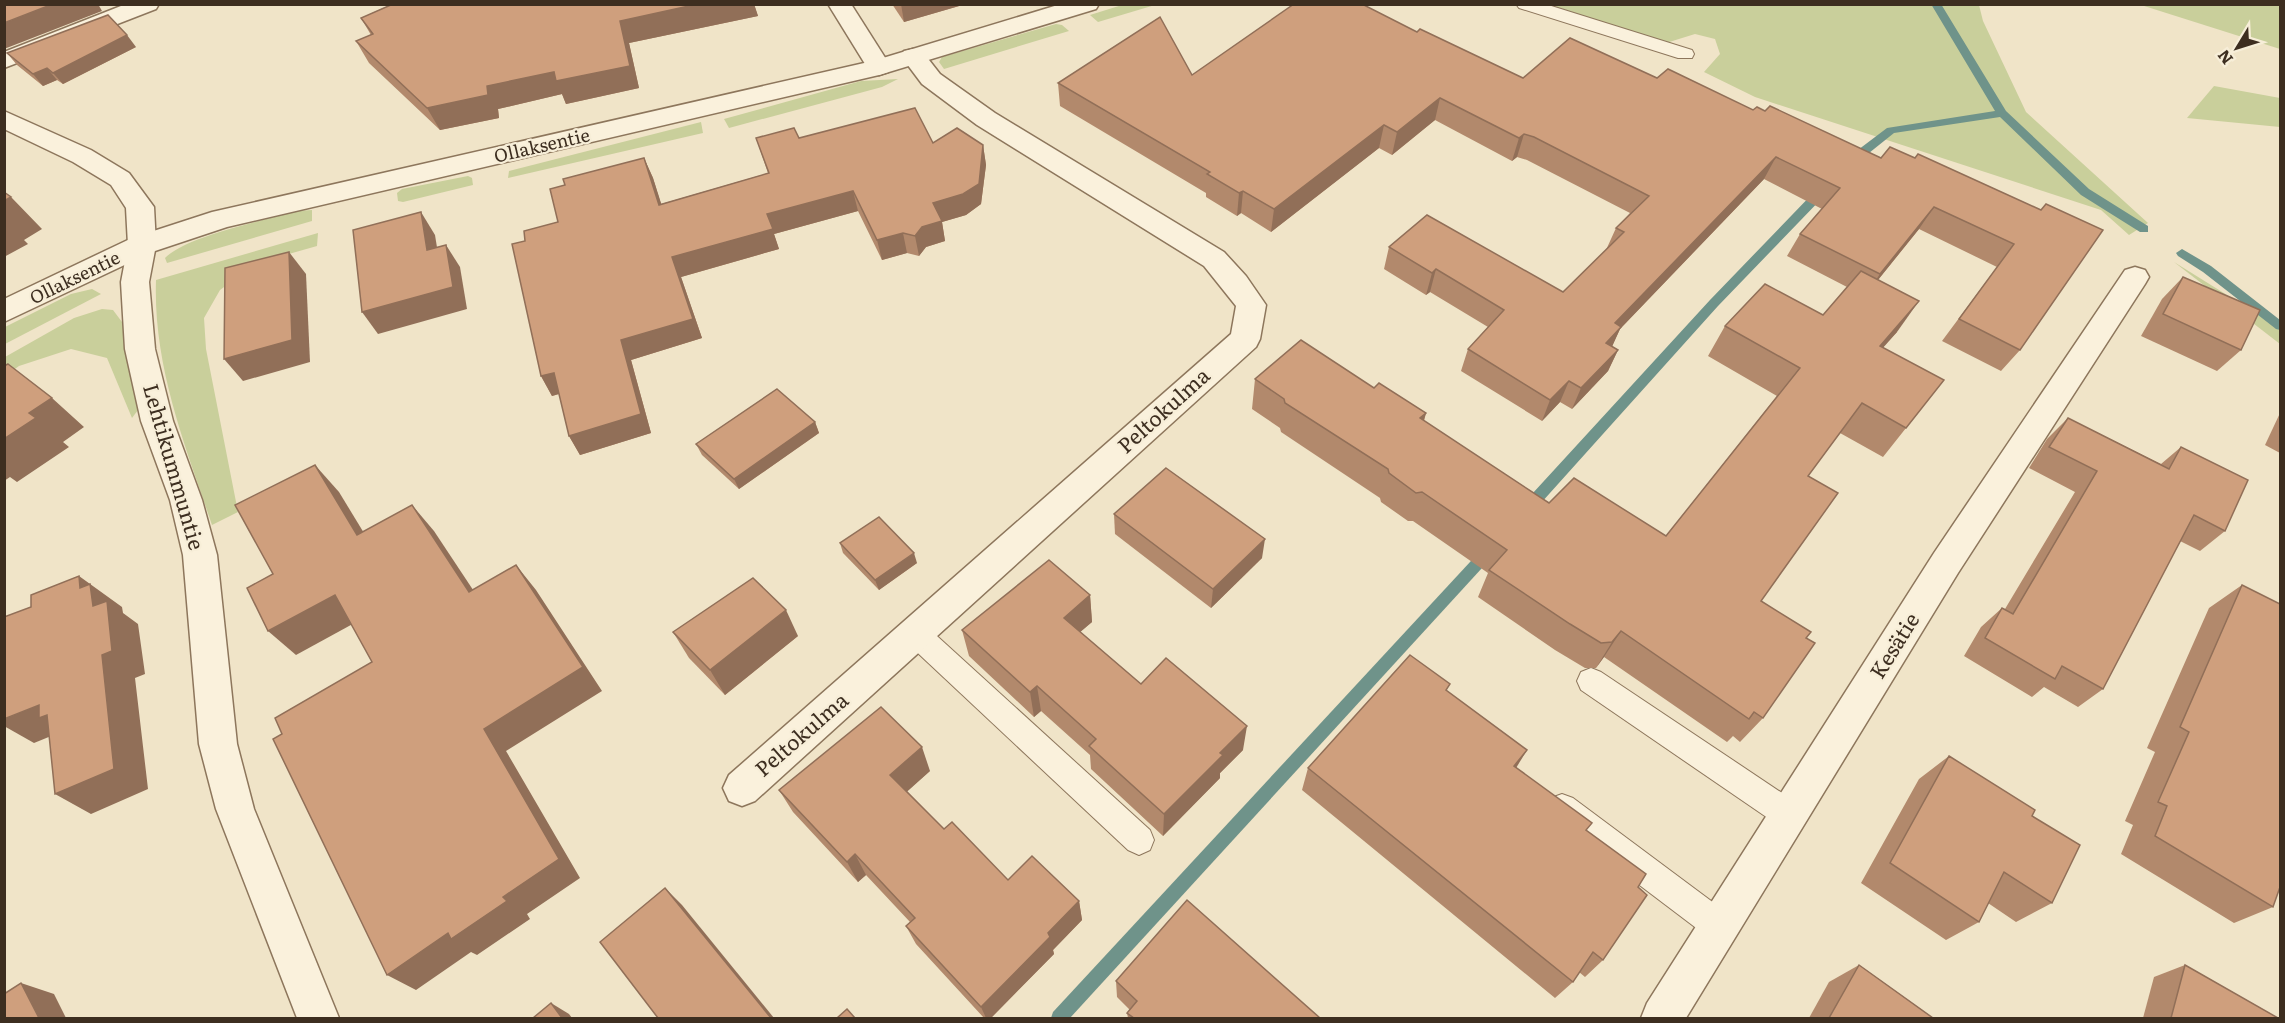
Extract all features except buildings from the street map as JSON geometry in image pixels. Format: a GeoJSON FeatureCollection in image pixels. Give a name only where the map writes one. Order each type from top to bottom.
{"type":"FeatureCollection","features":[{"type":"Feature","properties":{"kind":"street"},"geometry":{"type":"LineString","coordinates":[[4,61],[148,4]]}},
{"type":"Feature","properties":{"kind":"street"},"geometry":{"type":"LineString","coordinates":[[839,4],[879,67]]}},
{"type":"Feature","properties":{"kind":"street","name":"Ollaksentie"},"geometry":{"type":"LineString","coordinates":[[4,312],[142,245],[222,219],[879,67],[1088,4]]}},
{"type":"Feature","properties":{"kind":"street","name":"Peltokulma"},"geometry":{"type":"LineString","coordinates":[[742,788],[1245,339],[1251,305],[1236,283],[1214,259],[986,119],[931,79],[913,56]]}},
{"type":"Feature","properties":{"kind":"street","name":"Lehtikummuntie"},"geometry":{"type":"LineString","coordinates":[[4,119],[82,156],[120,179],[140,207],[142,245],[135,282],[140,349],[157,421],[186,500],[200,555],[218,744],[235,809],[318,1018]]}},
{"type":"Feature","properties":{"kind":"street","name":"Kesätie"},"geometry":{"type":"LineString","coordinates":[[1662,1018],[1946,563],[2135,277]]}},
{"type":"Feature","properties":{"kind":"lane"},"geometry":{"type":"LineString","coordinates":[[1525,4],[1685,54]]}},
{"type":"Feature","properties":{"kind":"lane"},"geometry":{"type":"LineString","coordinates":[[916,634],[1139,840]]}},
{"type":"Feature","properties":{"kind":"lane"},"geometry":{"type":"LineString","coordinates":[[1591,681],[1789,815]]}},
{"type":"Feature","properties":{"kind":"lane"},"geometry":{"type":"LineString","coordinates":[[1535,788],[1719,926]]}},
{"type":"Feature","properties":{"kind":"green space"},"geometry":{"type":"Polygon","coordinates":[[[1122,5],[1155,5],[1098,22],[1090,15],[1122,5]]]}},
{"type":"Feature","properties":{"kind":"green space"},"geometry":{"type":"Polygon","coordinates":[[[1551,5],[1979,5],[1983,21],[2026,112],[2148,223],[2129,235],[2101,210],[1755,97],[1704,72],[1720,54],[1715,39],[1695,34],[1666,43],[1551,5]]]}},
{"type":"Feature","properties":{"kind":"green space"},"geometry":{"type":"Polygon","coordinates":[[[2141,5],[2280,5],[2280,49],[2141,5]]]}},
{"type":"Feature","properties":{"kind":"green space"},"geometry":{"type":"Polygon","coordinates":[[[1056,24],[1062,25],[1069,31],[944,69],[939,62],[942,57],[1056,24]]]}},
{"type":"Feature","properties":{"kind":"green space"},"geometry":{"type":"Polygon","coordinates":[[[898,79],[882,87],[729,128],[724,119],[861,81],[898,79]]]}},
{"type":"Feature","properties":{"kind":"green space"},"geometry":{"type":"Polygon","coordinates":[[[2214,86],[2280,98],[2280,127],[2187,118],[2214,86]]]}},
{"type":"Feature","properties":{"kind":"green space"},"geometry":{"type":"Polygon","coordinates":[[[701,122],[703,133],[508,178],[509,171],[701,122]]]}},
{"type":"Feature","properties":{"kind":"green space"},"geometry":{"type":"Polygon","coordinates":[[[468,176],[472,178],[473,185],[403,202],[398,201],[397,193],[402,189],[468,176]]]}},
{"type":"Feature","properties":{"kind":"green space"},"geometry":{"type":"Polygon","coordinates":[[[312,210],[312,221],[167,263],[165,258],[175,250],[208,236],[297,211],[312,210]]]}},
{"type":"Feature","properties":{"kind":"green space"},"geometry":{"type":"Polygon","coordinates":[[[318,233],[317,246],[257,263],[220,290],[204,318],[206,349],[238,512],[212,525],[182,435],[165,374],[156,312],[156,280],[318,233]]]}},
{"type":"Feature","properties":{"kind":"green space"},"geometry":{"type":"Polygon","coordinates":[[[2174,262],[2280,328],[2280,344],[2174,262]]]}},
{"type":"Feature","properties":{"kind":"green space"},"geometry":{"type":"Polygon","coordinates":[[[92,289],[101,294],[5,344],[5,327],[71,294],[92,289]]]}},
{"type":"Feature","properties":{"kind":"green space"},"geometry":{"type":"Polygon","coordinates":[[[102,309],[113,310],[122,322],[138,410],[132,418],[107,358],[71,349],[19,366],[5,376],[5,357],[74,318],[102,309]]]}},
{"type":"Feature","properties":{"kind":"waterway"},"geometry":{"type":"LineString","coordinates":[[1936,4],[2002,113]]}},
{"type":"Feature","properties":{"kind":"waterway"},"geometry":{"type":"LineString","coordinates":[[1850,162],[1891,130],[2002,113]]}},
{"type":"Feature","properties":{"kind":"waterway"},"geometry":{"type":"LineString","coordinates":[[2002,113],[2085,192],[2144,229]]}},
{"type":"Feature","properties":{"kind":"waterway"},"geometry":{"type":"LineString","coordinates":[[1527,509],[1714,303],[1822,191]]}},
{"type":"Feature","properties":{"kind":"waterway"},"geometry":{"type":"LineString","coordinates":[[2182,253],[2207,269],[2280,326]]}},
{"type":"Feature","properties":{"kind":"waterway"},"geometry":{"type":"LineString","coordinates":[[1059,1018],[1488,552]]}}]}
